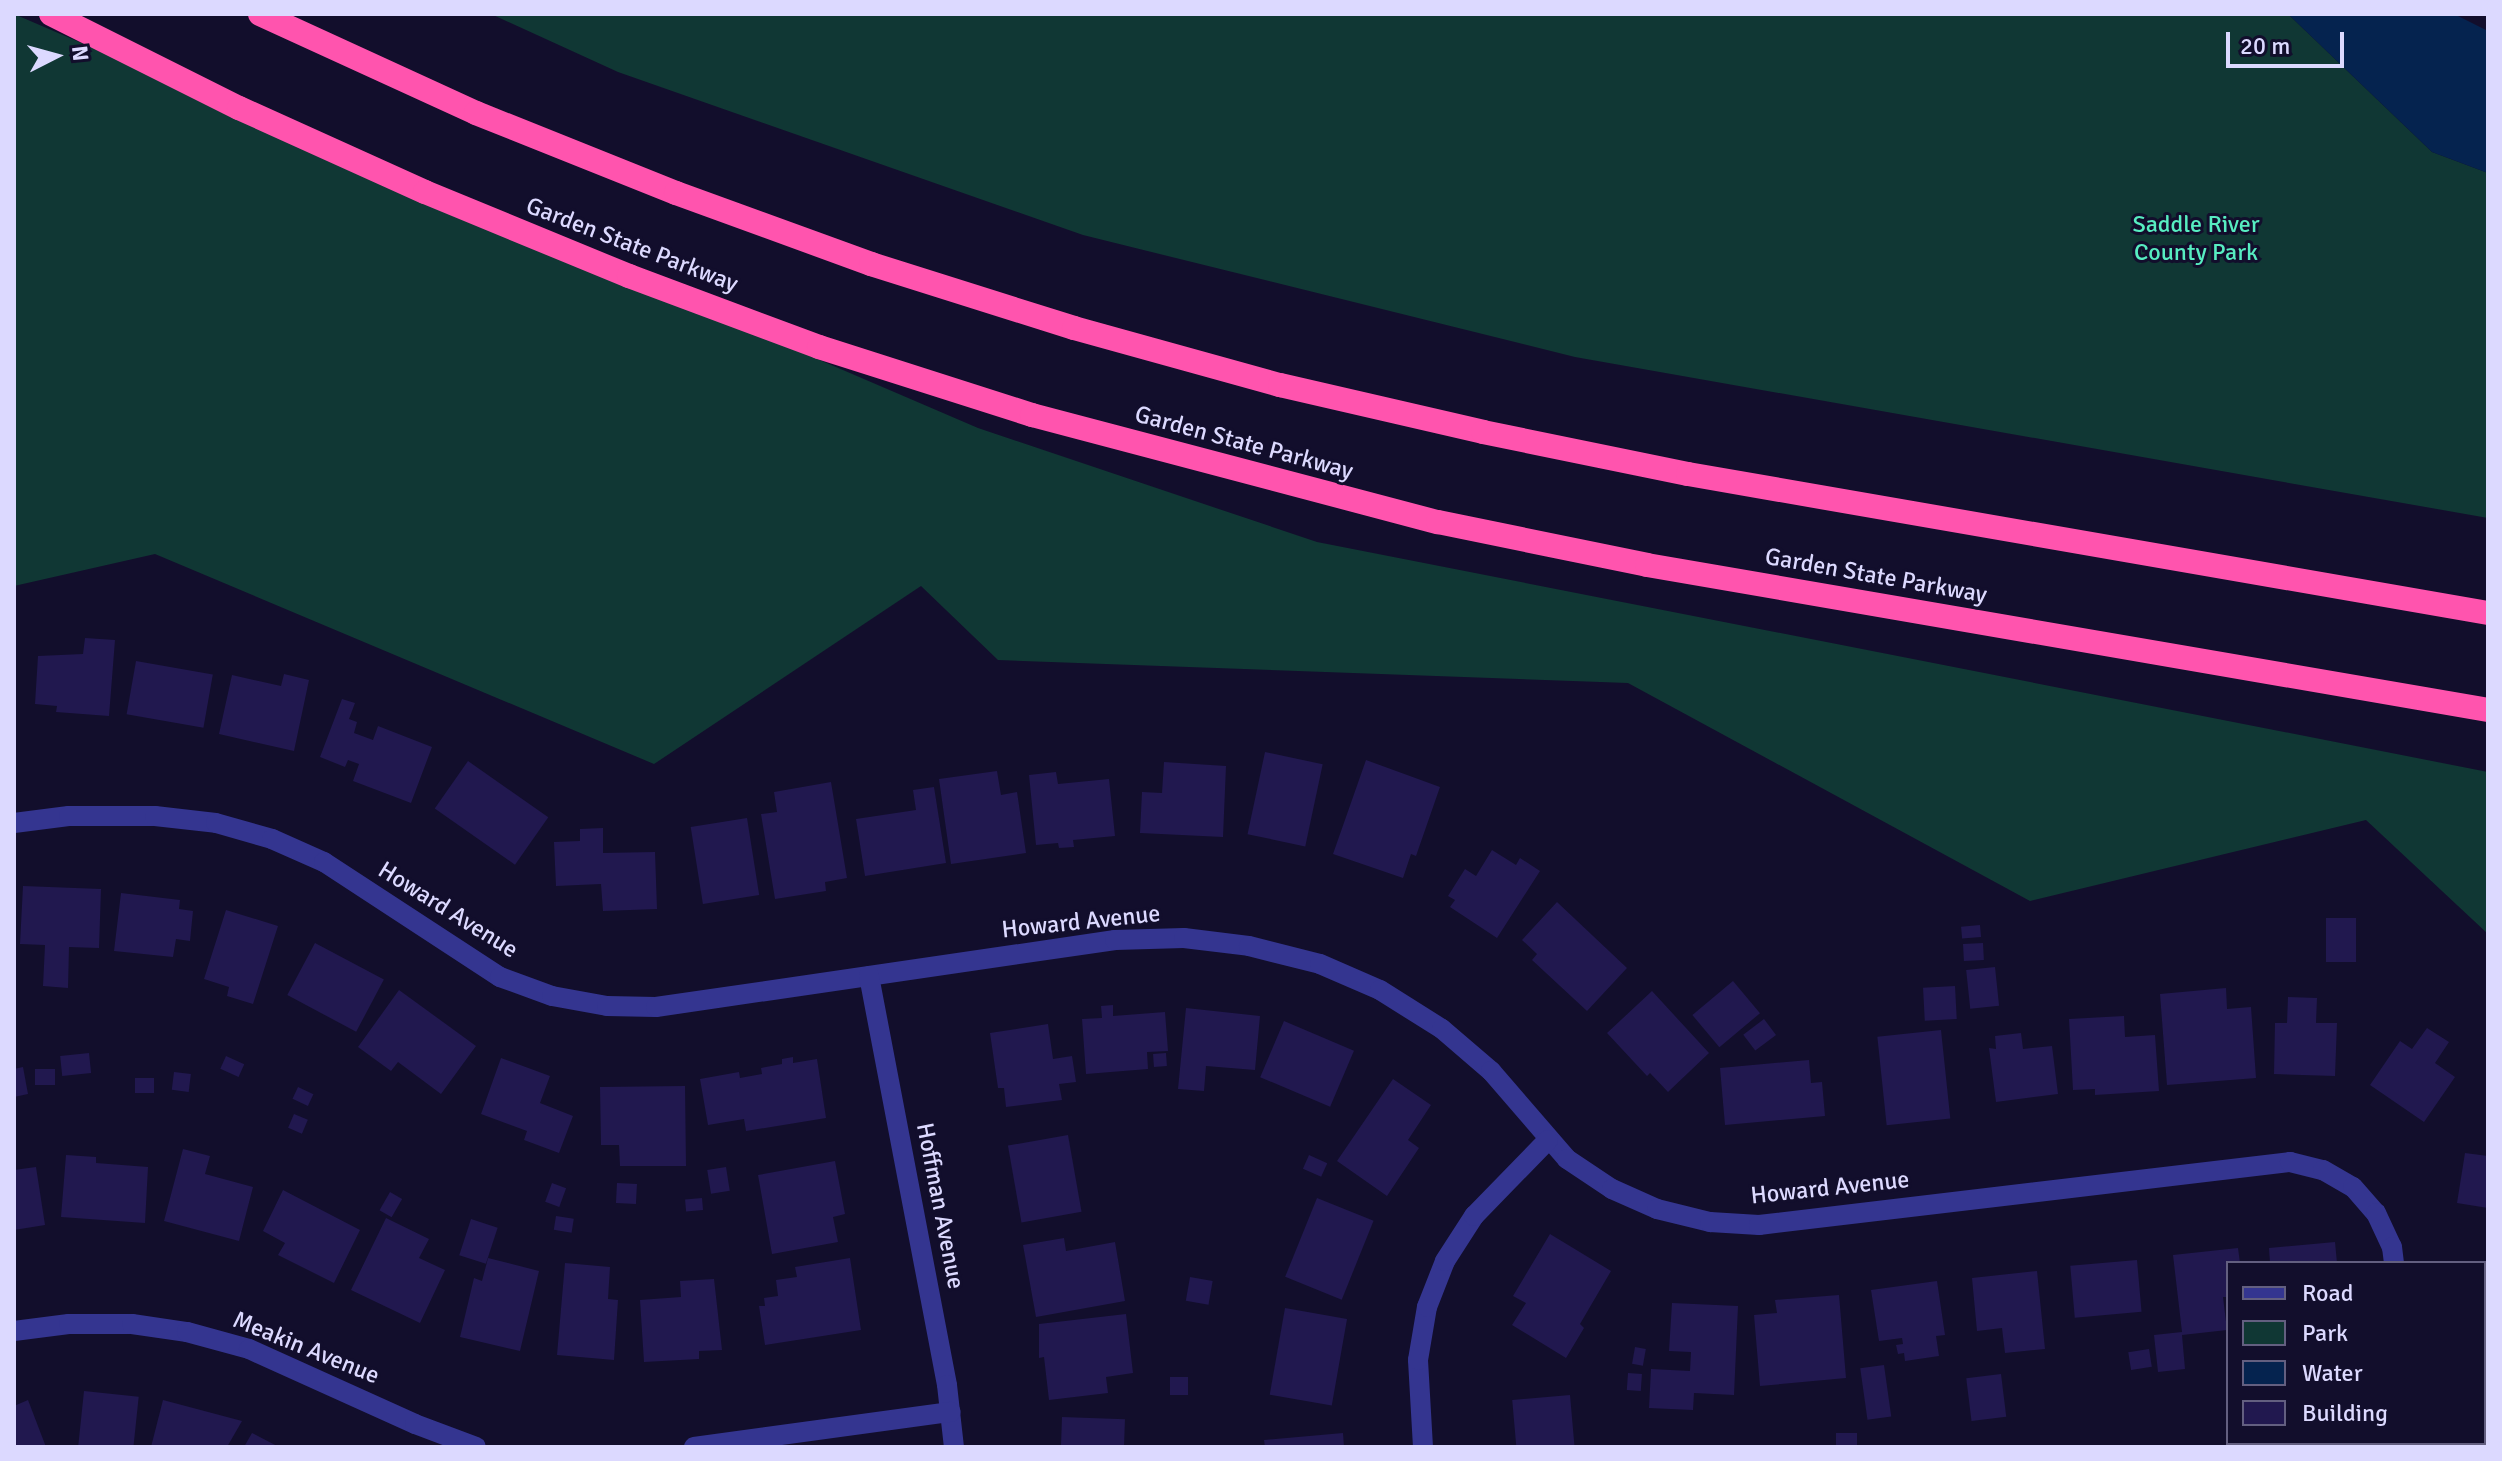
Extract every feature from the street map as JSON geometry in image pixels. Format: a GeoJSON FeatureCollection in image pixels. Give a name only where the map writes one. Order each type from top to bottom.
{"type":"FeatureCollection","features":[{"type":"Feature","properties":{"kind":"highway","name":"Garden State Parkway"},"geometry":{"type":"LineString","coordinates":[[51,14],[254,115],[425,192],[599,264],[819,347],[1032,415],[1438,522],[1632,562],[2488,710]]}},
{"type":"Feature","properties":{"kind":"highway"},"geometry":{"type":"LineString","coordinates":[[260,14],[476,113],[841,253],[1074,328],[1280,385],[1483,432],[1688,474],[2488,613]]}},
{"type":"Feature","properties":{"kind":"street","name":"Howard Avenue"},"geometry":{"type":"LineString","coordinates":[[14,823],[69,816],[155,816],[216,823],[272,839],[324,862],[500,977],[552,996],[607,1006],[656,1007],[1115,940],[1184,938],[1249,946],[1320,964],[1380,990],[1442,1029],[1491,1071],[1548,1140],[1612,1189],[1657,1209],[1710,1222],[1759,1225],[2290,1162],[2323,1170],[2353,1187],[2376,1213],[2392,1247],[2394,1261]]}},
{"type":"Feature","properties":{"kind":"street","name":"Hoffman Avenue"},"geometry":{"type":"LineString","coordinates":[[869,976],[951,1412],[954,1447]]}},
{"type":"Feature","properties":{"kind":"street"},"geometry":{"type":"LineString","coordinates":[[1423,1447],[1418,1360],[1427,1307],[1445,1261],[1474,1216],[1548,1140]]}},
{"type":"Feature","properties":{"kind":"street","name":"Meakin Avenue"},"geometry":{"type":"LineString","coordinates":[[14,1331],[69,1324],[132,1324],[187,1332],[249,1349],[415,1424],[476,1447]]}},
{"type":"Feature","properties":{"kind":"street"},"geometry":{"type":"LineString","coordinates":[[694,1447],[951,1412]]}},
{"type":"Feature","properties":{"kind":"green space"},"geometry":{"type":"Polygon","coordinates":[[[14,14],[978,428],[1317,542],[2488,772],[2488,934],[2366,820],[2030,901],[1628,683],[998,660],[921,586],[654,764],[155,554],[14,586],[14,14]]]}},
{"type":"Feature","properties":{"kind":"green space","name":"Saddle River County Park"},"geometry":{"type":"Polygon","coordinates":[[[491,14],[2288,14],[2432,152],[2488,173],[2488,518],[1575,357],[1083,235],[618,72],[491,14]]]}},
{"type":"Feature","properties":{"kind":"water"},"geometry":{"type":"Polygon","coordinates":[[[2288,14],[2454,14],[2488,31],[2488,173],[2432,152],[2288,14]]]}},
{"type":"Feature","properties":{"kind":"building"},"geometry":{"type":"Polygon","coordinates":[[[85,638],[115,640],[109,716],[56,712],[57,706],[35,704],[38,656],[83,654],[85,638]]]}},
{"type":"Feature","properties":{"kind":"building"},"geometry":{"type":"Polygon","coordinates":[[[136,661],[213,675],[203,728],[127,714],[136,661]]]}},
{"type":"Feature","properties":{"kind":"building"},"geometry":{"type":"Polygon","coordinates":[[[284,674],[309,680],[294,751],[219,734],[232,675],[281,686],[284,674]]]}},
{"type":"Feature","properties":{"kind":"building"},"geometry":{"type":"Polygon","coordinates":[[[342,699],[355,703],[349,719],[357,722],[354,733],[373,740],[378,726],[432,747],[411,803],[353,781],[359,764],[348,760],[345,767],[320,757],[342,699]]]}},
{"type":"Feature","properties":{"kind":"building"},"geometry":{"type":"Polygon","coordinates":[[[1265,752],[1323,764],[1305,846],[1248,834],[1265,752]]]}},
{"type":"Feature","properties":{"kind":"building"},"geometry":{"type":"Polygon","coordinates":[[[1366,760],[1440,787],[1416,856],[1411,854],[1403,878],[1333,854],[1366,760]]]}},
{"type":"Feature","properties":{"kind":"building"},"geometry":{"type":"Polygon","coordinates":[[[468,761],[548,817],[515,865],[435,809],[468,761]]]}},
{"type":"Feature","properties":{"kind":"building"},"geometry":{"type":"Polygon","coordinates":[[[1164,762],[1226,766],[1223,837],[1140,833],[1142,792],[1162,793],[1164,762]]]}},
{"type":"Feature","properties":{"kind":"building"},"geometry":{"type":"Polygon","coordinates":[[[997,771],[1001,795],[1017,792],[1026,853],[951,864],[939,779],[997,771]]]}},
{"type":"Feature","properties":{"kind":"building"},"geometry":{"type":"Polygon","coordinates":[[[1056,772],[1058,784],[1109,779],[1115,836],[1073,840],[1074,847],[1059,848],[1058,843],[1036,845],[1029,775],[1056,772]]]}},
{"type":"Feature","properties":{"kind":"building"},"geometry":{"type":"Polygon","coordinates":[[[831,782],[847,878],[825,882],[826,891],[775,899],[761,814],[777,812],[774,792],[831,782]]]}},
{"type":"Feature","properties":{"kind":"building"},"geometry":{"type":"Polygon","coordinates":[[[934,787],[946,863],[865,876],[856,819],[916,810],[913,790],[934,787]]]}},
{"type":"Feature","properties":{"kind":"building"},"geometry":{"type":"Polygon","coordinates":[[[747,818],[759,895],[703,904],[691,827],[747,818]]]}},
{"type":"Feature","properties":{"kind":"building"},"geometry":{"type":"Polygon","coordinates":[[[603,828],[603,853],[655,852],[657,909],[603,911],[601,884],[556,886],[554,842],[580,841],[580,829],[603,828]]]}},
{"type":"Feature","properties":{"kind":"building"},"geometry":{"type":"Polygon","coordinates":[[[1492,850],[1516,865],[1520,858],[1540,871],[1497,938],[1450,907],[1455,900],[1448,896],[1465,869],[1476,876],[1492,850]]]}},
{"type":"Feature","properties":{"kind":"building"},"geometry":{"type":"Polygon","coordinates":[[[23,886],[101,889],[99,948],[69,947],[68,988],[43,986],[45,945],[20,944],[23,886]]]}},
{"type":"Feature","properties":{"kind":"building"},"geometry":{"type":"Polygon","coordinates":[[[121,893],[180,900],[179,909],[193,911],[190,941],[176,939],[173,957],[114,951],[121,893]]]}},
{"type":"Feature","properties":{"kind":"building"},"geometry":{"type":"Polygon","coordinates":[[[1557,902],[1627,968],[1587,1011],[1532,960],[1537,954],[1522,940],[1557,902]]]}},
{"type":"Feature","properties":{"kind":"building"},"geometry":{"type":"Polygon","coordinates":[[[226,910],[278,926],[253,1004],[227,996],[229,987],[204,979],[226,910]]]}},
{"type":"Feature","properties":{"kind":"building"},"geometry":{"type":"Polygon","coordinates":[[[2326,918],[2356,918],[2356,962],[2326,962],[2326,918]]]}},
{"type":"Feature","properties":{"kind":"building"},"geometry":{"type":"Polygon","coordinates":[[[1980,925],[1981,937],[1962,939],[1961,927],[1980,925]]]}},
{"type":"Feature","properties":{"kind":"building"},"geometry":{"type":"Polygon","coordinates":[[[315,943],[384,980],[356,1032],[287,995],[315,943]]]}},
{"type":"Feature","properties":{"kind":"building"},"geometry":{"type":"Polygon","coordinates":[[[1983,943],[1984,960],[1964,961],[1963,944],[1983,943]]]}},
{"type":"Feature","properties":{"kind":"building"},"geometry":{"type":"Polygon","coordinates":[[[1995,967],[1999,1006],[1970,1009],[1966,970],[1995,967]]]}},
{"type":"Feature","properties":{"kind":"building"},"geometry":{"type":"Polygon","coordinates":[[[1733,981],[1760,1013],[1719,1047],[1692,1015],[1733,981]]]}},
{"type":"Feature","properties":{"kind":"building"},"geometry":{"type":"Polygon","coordinates":[[[1955,986],[1957,1019],[1925,1021],[1923,988],[1955,986]]]}},
{"type":"Feature","properties":{"kind":"building"},"geometry":{"type":"Polygon","coordinates":[[[2226,988],[2227,1009],[2251,1007],[2256,1078],[2167,1085],[2160,994],[2226,988]]]}},
{"type":"Feature","properties":{"kind":"building"},"geometry":{"type":"Polygon","coordinates":[[[399,990],[476,1046],[441,1094],[398,1062],[391,1071],[358,1047],[399,990]]]}},
{"type":"Feature","properties":{"kind":"building"},"geometry":{"type":"Polygon","coordinates":[[[1652,991],[1709,1053],[1668,1092],[1650,1073],[1647,1076],[1607,1033],[1652,991]]]}},
{"type":"Feature","properties":{"kind":"building"},"geometry":{"type":"Polygon","coordinates":[[[2288,997],[2317,998],[2316,1023],[2337,1023],[2335,1076],[2274,1074],[2275,1023],[2287,1023],[2288,997]]]}},
{"type":"Feature","properties":{"kind":"building"},"geometry":{"type":"Polygon","coordinates":[[[1113,1005],[1113,1016],[1165,1012],[1168,1051],[1147,1052],[1148,1069],[1086,1074],[1082,1019],[1102,1018],[1101,1006],[1113,1005]]]}},
{"type":"Feature","properties":{"kind":"building"},"geometry":{"type":"Polygon","coordinates":[[[1186,1008],[1260,1016],[1255,1070],[1206,1066],[1204,1091],[1178,1089],[1186,1008]]]}},
{"type":"Feature","properties":{"kind":"building"},"geometry":{"type":"Polygon","coordinates":[[[2124,1016],[2125,1037],[2155,1035],[2159,1091],[2095,1095],[2095,1089],[2073,1090],[2069,1019],[2124,1016]]]}},
{"type":"Feature","properties":{"kind":"building"},"geometry":{"type":"Polygon","coordinates":[[[1764,1019],[1776,1035],[1755,1051],[1743,1035],[1764,1019]]]}},
{"type":"Feature","properties":{"kind":"building"},"geometry":{"type":"Polygon","coordinates":[[[1284,1021],[1354,1051],[1330,1107],[1260,1077],[1284,1021]]]}},
{"type":"Feature","properties":{"kind":"building"},"geometry":{"type":"Polygon","coordinates":[[[1048,1024],[1053,1059],[1072,1056],[1076,1082],[1059,1084],[1062,1100],[1006,1107],[1004,1088],[998,1088],[990,1033],[1048,1024]]]}},
{"type":"Feature","properties":{"kind":"building"},"geometry":{"type":"Polygon","coordinates":[[[2427,1028],[2449,1042],[2435,1063],[2455,1077],[2424,1122],[2370,1085],[2400,1041],[2412,1049],[2427,1028]]]}},
{"type":"Feature","properties":{"kind":"building"},"geometry":{"type":"Polygon","coordinates":[[[1941,1030],[1950,1119],[1887,1125],[1877,1037],[1941,1030]]]}},
{"type":"Feature","properties":{"kind":"building"},"geometry":{"type":"Polygon","coordinates":[[[2021,1033],[2023,1049],[2052,1046],[2058,1094],[1996,1102],[1989,1048],[1996,1049],[1995,1036],[2021,1033]]]}},
{"type":"Feature","properties":{"kind":"building"},"geometry":{"type":"Polygon","coordinates":[[[89,1053],[91,1073],[62,1076],[60,1056],[89,1053]]]}},
{"type":"Feature","properties":{"kind":"building"},"geometry":{"type":"Polygon","coordinates":[[[1166,1053],[1167,1066],[1154,1067],[1153,1054],[1166,1053]]]}},
{"type":"Feature","properties":{"kind":"building"},"geometry":{"type":"Polygon","coordinates":[[[226,1056],[244,1064],[239,1077],[220,1069],[226,1056]]]}},
{"type":"Feature","properties":{"kind":"building"},"geometry":{"type":"Polygon","coordinates":[[[793,1057],[793,1063],[817,1059],[826,1118],[746,1131],[744,1119],[708,1125],[700,1079],[739,1072],[740,1078],[762,1074],[761,1068],[782,1064],[782,1059],[793,1057]]]}},
{"type":"Feature","properties":{"kind":"building"},"geometry":{"type":"Polygon","coordinates":[[[501,1058],[550,1076],[540,1103],[573,1116],[559,1153],[524,1140],[527,1131],[481,1114],[501,1058]]]}},
{"type":"Feature","properties":{"kind":"building"},"geometry":{"type":"Polygon","coordinates":[[[1809,1060],[1811,1083],[1822,1082],[1825,1116],[1725,1125],[1720,1068],[1809,1060]]]}},
{"type":"Feature","properties":{"kind":"building"},"geometry":{"type":"Polygon","coordinates":[[[23,1067],[28,1094],[14,1097],[14,1069],[23,1067]]]}},
{"type":"Feature","properties":{"kind":"building"},"geometry":{"type":"Polygon","coordinates":[[[35,1069],[55,1069],[55,1085],[35,1085],[35,1069]]]}},
{"type":"Feature","properties":{"kind":"building"},"geometry":{"type":"Polygon","coordinates":[[[174,1072],[191,1074],[189,1092],[172,1090],[174,1072]]]}},
{"type":"Feature","properties":{"kind":"building"},"geometry":{"type":"Polygon","coordinates":[[[135,1078],[154,1078],[154,1093],[135,1093],[135,1078]]]}},
{"type":"Feature","properties":{"kind":"building"},"geometry":{"type":"Polygon","coordinates":[[[1393,1079],[1431,1105],[1408,1140],[1419,1148],[1387,1196],[1337,1161],[1393,1079]]]}},
{"type":"Feature","properties":{"kind":"building"},"geometry":{"type":"Polygon","coordinates":[[[685,1086],[686,1166],[620,1166],[619,1145],[601,1145],[600,1087],[685,1086]]]}},
{"type":"Feature","properties":{"kind":"building"},"geometry":{"type":"Polygon","coordinates":[[[298,1087],[313,1094],[308,1106],[293,1099],[298,1087]]]}},
{"type":"Feature","properties":{"kind":"building"},"geometry":{"type":"Polygon","coordinates":[[[294,1114],[308,1120],[302,1134],[288,1128],[294,1114]]]}},
{"type":"Feature","properties":{"kind":"building"},"geometry":{"type":"Polygon","coordinates":[[[1068,1135],[1082,1212],[1021,1222],[1008,1146],[1068,1135]]]}},
{"type":"Feature","properties":{"kind":"building"},"geometry":{"type":"Polygon","coordinates":[[[183,1149],[210,1156],[205,1174],[253,1187],[239,1241],[164,1221],[183,1149]]]}},
{"type":"Feature","properties":{"kind":"building"},"geometry":{"type":"Polygon","coordinates":[[[2465,1153],[2488,1156],[2488,1208],[2457,1203],[2465,1153]]]}},
{"type":"Feature","properties":{"kind":"building"},"geometry":{"type":"Polygon","coordinates":[[[66,1155],[96,1157],[96,1163],[148,1167],[145,1223],[61,1217],[66,1155]]]}},
{"type":"Feature","properties":{"kind":"building"},"geometry":{"type":"Polygon","coordinates":[[[1309,1155],[1327,1163],[1321,1177],[1303,1169],[1309,1155]]]}},
{"type":"Feature","properties":{"kind":"building"},"geometry":{"type":"Polygon","coordinates":[[[835,1161],[845,1214],[833,1217],[838,1242],[772,1254],[758,1175],[835,1161]]]}},
{"type":"Feature","properties":{"kind":"building"},"geometry":{"type":"Polygon","coordinates":[[[36,1167],[45,1225],[14,1230],[14,1170],[36,1167]]]}},
{"type":"Feature","properties":{"kind":"building"},"geometry":{"type":"Polygon","coordinates":[[[726,1167],[730,1191],[711,1194],[707,1170],[726,1167]]]}},
{"type":"Feature","properties":{"kind":"building"},"geometry":{"type":"Polygon","coordinates":[[[552,1183],[566,1188],[559,1207],[545,1202],[552,1183]]]}},
{"type":"Feature","properties":{"kind":"building"},"geometry":{"type":"Polygon","coordinates":[[[617,1183],[637,1184],[636,1204],[616,1203],[617,1183]]]}},
{"type":"Feature","properties":{"kind":"building"},"geometry":{"type":"Polygon","coordinates":[[[283,1190],[360,1230],[334,1283],[278,1255],[285,1243],[263,1231],[283,1190]]]}},
{"type":"Feature","properties":{"kind":"building"},"geometry":{"type":"Polygon","coordinates":[[[390,1192],[402,1199],[392,1217],[380,1210],[390,1192]]]}},
{"type":"Feature","properties":{"kind":"building"},"geometry":{"type":"Polygon","coordinates":[[[702,1198],[703,1210],[686,1211],[685,1199],[702,1198]]]}},
{"type":"Feature","properties":{"kind":"building"},"geometry":{"type":"Polygon","coordinates":[[[1317,1198],[1374,1221],[1342,1300],[1285,1277],[1317,1198]]]}},
{"type":"Feature","properties":{"kind":"building"},"geometry":{"type":"Polygon","coordinates":[[[556,1216],[574,1219],[572,1233],[554,1230],[556,1216]]]}},
{"type":"Feature","properties":{"kind":"building"},"geometry":{"type":"Polygon","coordinates":[[[386,1218],[429,1239],[419,1258],[445,1270],[420,1323],[351,1290],[386,1218]]]}},
{"type":"Feature","properties":{"kind":"building"},"geometry":{"type":"Polygon","coordinates":[[[471,1219],[498,1228],[486,1264],[459,1255],[471,1219]]]}},
{"type":"Feature","properties":{"kind":"building"},"geometry":{"type":"Polygon","coordinates":[[[1550,1234],[1611,1271],[1580,1324],[1584,1328],[1566,1358],[1512,1325],[1526,1303],[1513,1296],[1550,1234]]]}},
{"type":"Feature","properties":{"kind":"building"},"geometry":{"type":"Polygon","coordinates":[[[1064,1238],[1066,1251],[1115,1242],[1125,1301],[1036,1317],[1023,1245],[1064,1238]]]}},
{"type":"Feature","properties":{"kind":"building"},"geometry":{"type":"Polygon","coordinates":[[[2335,1242],[2337,1261],[2270,1261],[2269,1248],[2335,1242]]]}},
{"type":"Feature","properties":{"kind":"building"},"geometry":{"type":"Polygon","coordinates":[[[2238,1248],[2240,1261],[2226,1261],[2226,1297],[2223,1297],[2226,1330],[2182,1335],[2185,1369],[2158,1372],[2154,1335],[2182,1332],[2173,1255],[2238,1248]]]}},
{"type":"Feature","properties":{"kind":"building"},"geometry":{"type":"Polygon","coordinates":[[[488,1258],[539,1271],[520,1351],[460,1337],[474,1278],[482,1281],[488,1258]]]}},
{"type":"Feature","properties":{"kind":"building"},"geometry":{"type":"Polygon","coordinates":[[[850,1258],[861,1330],[765,1345],[759,1306],[765,1306],[764,1298],[778,1296],[776,1280],[797,1277],[795,1267],[850,1258]]]}},
{"type":"Feature","properties":{"kind":"building"},"geometry":{"type":"Polygon","coordinates":[[[2137,1260],[2142,1312],[2075,1318],[2070,1266],[2137,1260]]]}},
{"type":"Feature","properties":{"kind":"building"},"geometry":{"type":"Polygon","coordinates":[[[565,1263],[610,1267],[608,1299],[618,1300],[614,1360],[557,1355],[565,1263]]]}},
{"type":"Feature","properties":{"kind":"building"},"geometry":{"type":"Polygon","coordinates":[[[2037,1271],[2045,1349],[2005,1353],[2002,1328],[1977,1331],[1972,1278],[2037,1271]]]}},
{"type":"Feature","properties":{"kind":"building"},"geometry":{"type":"Polygon","coordinates":[[[1190,1277],[1213,1281],[1208,1305],[1186,1301],[1190,1277]]]}},
{"type":"Feature","properties":{"kind":"building"},"geometry":{"type":"Polygon","coordinates":[[[714,1279],[722,1350],[699,1351],[699,1359],[644,1362],[640,1300],[681,1297],[680,1281],[714,1279]]]}},
{"type":"Feature","properties":{"kind":"building"},"geometry":{"type":"Polygon","coordinates":[[[1937,1281],[1945,1335],[1936,1336],[1939,1356],[1905,1361],[1904,1353],[1898,1354],[1896,1345],[1903,1344],[1902,1338],[1879,1341],[1871,1290],[1937,1281]]]}},
{"type":"Feature","properties":{"kind":"building"},"geometry":{"type":"Polygon","coordinates":[[[1839,1295],[1846,1378],[1760,1386],[1754,1315],[1777,1313],[1775,1300],[1839,1295]]]}},
{"type":"Feature","properties":{"kind":"building"},"geometry":{"type":"Polygon","coordinates":[[[1672,1303],[1738,1306],[1734,1395],[1694,1393],[1693,1410],[1649,1408],[1651,1369],[1690,1371],[1691,1352],[1669,1351],[1672,1303]]]}},
{"type":"Feature","properties":{"kind":"building"},"geometry":{"type":"Polygon","coordinates":[[[1285,1308],[1347,1319],[1332,1406],[1270,1395],[1285,1308]]]}},
{"type":"Feature","properties":{"kind":"building"},"geometry":{"type":"Polygon","coordinates":[[[1126,1314],[1133,1373],[1106,1377],[1108,1393],[1049,1400],[1044,1357],[1039,1358],[1039,1324],[1126,1314]]]}},
{"type":"Feature","properties":{"kind":"building"},"geometry":{"type":"Polygon","coordinates":[[[1635,1347],[1646,1349],[1643,1366],[1632,1364],[1635,1347]]]}},
{"type":"Feature","properties":{"kind":"building"},"geometry":{"type":"Polygon","coordinates":[[[2149,1349],[2152,1367],[2131,1370],[2128,1352],[2149,1349]]]}},
{"type":"Feature","properties":{"kind":"building"},"geometry":{"type":"Polygon","coordinates":[[[1884,1365],[1891,1416],[1867,1420],[1860,1368],[1884,1365]]]}},
{"type":"Feature","properties":{"kind":"building"},"geometry":{"type":"Polygon","coordinates":[[[1628,1373],[1642,1374],[1641,1391],[1627,1390],[1628,1373]]]}},
{"type":"Feature","properties":{"kind":"building"},"geometry":{"type":"Polygon","coordinates":[[[2001,1374],[2006,1417],[1972,1421],[1966,1378],[2001,1374]]]}},
{"type":"Feature","properties":{"kind":"building"},"geometry":{"type":"Polygon","coordinates":[[[1170,1377],[1188,1377],[1188,1395],[1170,1395],[1170,1377]]]}},
{"type":"Feature","properties":{"kind":"building"},"geometry":{"type":"Polygon","coordinates":[[[84,1391],[139,1397],[133,1447],[78,1447],[84,1391]]]}},
{"type":"Feature","properties":{"kind":"building"},"geometry":{"type":"Polygon","coordinates":[[[1570,1395],[1575,1447],[1516,1447],[1512,1400],[1570,1395]]]}},
{"type":"Feature","properties":{"kind":"building"},"geometry":{"type":"Polygon","coordinates":[[[28,1400],[46,1447],[14,1447],[14,1406],[28,1400]]]}},
{"type":"Feature","properties":{"kind":"building"},"geometry":{"type":"Polygon","coordinates":[[[163,1400],[242,1421],[227,1447],[151,1447],[163,1400]]]}},
{"type":"Feature","properties":{"kind":"building"},"geometry":{"type":"Polygon","coordinates":[[[1062,1417],[1125,1419],[1124,1447],[1061,1447],[1062,1417]]]}},
{"type":"Feature","properties":{"kind":"building"},"geometry":{"type":"Polygon","coordinates":[[[252,1433],[279,1447],[244,1447],[252,1433]]]}},
{"type":"Feature","properties":{"kind":"building"},"geometry":{"type":"Polygon","coordinates":[[[1343,1433],[1344,1447],[1265,1447],[1264,1440],[1343,1433]]]}},
{"type":"Feature","properties":{"kind":"building"},"geometry":{"type":"Polygon","coordinates":[[[1836,1433],[1857,1433],[1857,1447],[1836,1447],[1836,1433]]]}},
{"type":"Feature","properties":{"kind":"building"},"geometry":{"type":"Polygon","coordinates":[[[2275,1445],[2346,1445],[2346,1447],[2275,1445]]]}}]}
